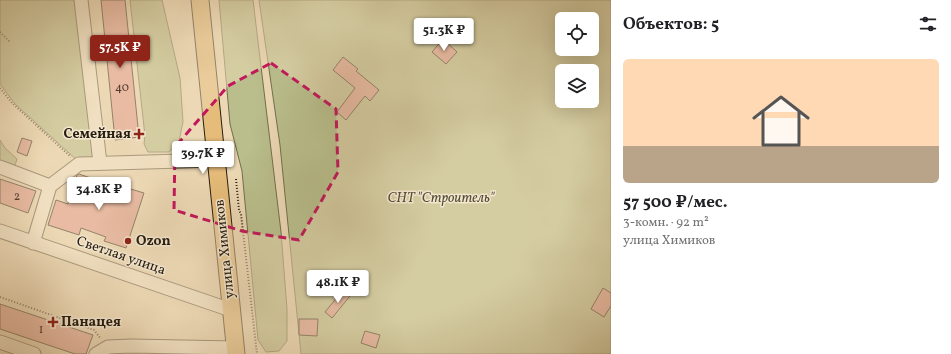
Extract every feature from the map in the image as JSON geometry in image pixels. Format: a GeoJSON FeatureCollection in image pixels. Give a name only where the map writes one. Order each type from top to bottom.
{"type":"FeatureCollection","features":[{"type":"Feature","properties":{"kind":"main road","name":"улица Химиков"},"geometry":{"type":"LineString","coordinates":[[200,0],[235,351]]}},
{"type":"Feature","properties":{"kind":"street"},"geometry":{"type":"LineString","coordinates":[[81,0],[100,163]]}},
{"type":"Feature","properties":{"kind":"street"},"geometry":{"type":"LineString","coordinates":[[33,243],[50,186],[78,164],[216,160]]}},
{"type":"Feature","properties":{"kind":"street"},"geometry":{"type":"LineString","coordinates":[[0,167],[50,186]]}},
{"type":"Feature","properties":{"kind":"street","name":"Светлая улица"},"geometry":{"type":"LineString","coordinates":[[0,231],[231,310]]}},
{"type":"Feature","properties":{"kind":"street"},"geometry":{"type":"LineString","coordinates":[[0,342],[34,354]]}},
{"type":"Feature","properties":{"kind":"street"},"geometry":{"type":"LineString","coordinates":[[101,351],[108,347],[132,346],[235,351]]}},
{"type":"Feature","properties":{"kind":"path"},"geometry":{"type":"LineString","coordinates":[[0,32],[10,42]]}},
{"type":"Feature","properties":{"kind":"path"},"geometry":{"type":"LineString","coordinates":[[0,88],[12,104],[78,164]]}},
{"type":"Feature","properties":{"kind":"path"},"geometry":{"type":"LineString","coordinates":[[236,179],[238,210],[241,214],[257,354]]}},
{"type":"Feature","properties":{"kind":"path"},"geometry":{"type":"LineString","coordinates":[[0,298],[94,330],[99,335],[101,351]]}},
{"type":"Feature","properties":{"kind":"highlighted area"},"geometry":{"type":"Polygon","coordinates":[[[271,63],[336,109],[338,172],[299,240],[242,231],[174,210],[175,147],[228,86],[271,63]]]}},
{"type":"Feature","properties":{"kind":"green space"},"geometry":{"type":"Polygon","coordinates":[[[0,0],[76,0],[97,161],[79,162],[15,104],[0,84],[0,0]]]}},
{"type":"Feature","properties":{"kind":"green space"},"geometry":{"type":"Polygon","coordinates":[[[130,0],[162,0],[180,78],[183,122],[179,141],[169,152],[148,152],[144,144],[145,136],[130,0]]]}},
{"type":"Feature","properties":{"kind":"green space"},"geometry":{"type":"Polygon","coordinates":[[[219,0],[253,0],[281,232],[287,309],[287,341],[279,351],[266,352],[258,340],[242,171],[230,124],[219,0]]]}},
{"type":"Feature","properties":{"kind":"green space","name":"СНТ \"Строитель\""},"geometry":{"type":"Polygon","coordinates":[[[259,0],[611,0],[611,354],[301,354],[280,145],[259,0]]]}},
{"type":"Feature","properties":{"kind":"green space"},"geometry":{"type":"Polygon","coordinates":[[[0,140],[5,148],[17,159],[14,168],[0,162],[0,140]]]}},
{"type":"Feature","properties":{"kind":"building"},"geometry":{"type":"Polygon","coordinates":[[[101,0],[125,0],[139,137],[115,140],[101,0]]]}},
{"type":"Feature","properties":{"kind":"building"},"geometry":{"type":"Polygon","coordinates":[[[443,39],[457,52],[446,64],[432,52],[443,39]]]}},
{"type":"Feature","properties":{"kind":"building"},"geometry":{"type":"Polygon","coordinates":[[[343,57],[358,69],[356,71],[379,90],[370,101],[365,96],[346,120],[337,112],[355,88],[333,70],[343,57]]]}},
{"type":"Feature","properties":{"kind":"building"},"geometry":{"type":"Polygon","coordinates":[[[22,138],[32,141],[27,156],[17,152],[22,138]]]}},
{"type":"Feature","properties":{"kind":"building"},"geometry":{"type":"Polygon","coordinates":[[[79,174],[123,189],[124,187],[144,193],[126,248],[104,241],[106,237],[81,228],[79,235],[48,225],[56,200],[68,204],[77,175],[79,174]]]}},
{"type":"Feature","properties":{"kind":"building"},"geometry":{"type":"Polygon","coordinates":[[[0,179],[36,191],[28,213],[0,203],[0,179]]]}},
{"type":"Feature","properties":{"kind":"building"},"geometry":{"type":"Polygon","coordinates":[[[603,288],[611,293],[611,306],[604,317],[591,309],[603,288]]]}},
{"type":"Feature","properties":{"kind":"building"},"geometry":{"type":"Polygon","coordinates":[[[343,290],[350,296],[332,318],[325,312],[343,290]]]}},
{"type":"Feature","properties":{"kind":"building"},"geometry":{"type":"Polygon","coordinates":[[[0,304],[93,335],[86,354],[75,354],[0,329],[0,304]]]}},
{"type":"Feature","properties":{"kind":"building"},"geometry":{"type":"Polygon","coordinates":[[[299,319],[318,319],[317,336],[299,335],[299,319]]]}},
{"type":"Feature","properties":{"kind":"building"},"geometry":{"type":"Polygon","coordinates":[[[365,331],[380,335],[376,348],[361,343],[365,331]]]}},
{"type":"Feature","properties":{"kind":"place","name":"Семейная"},"geometry":{"type":"Point","coordinates":[139,134]}},
{"type":"Feature","properties":{"kind":"place","name":"Ozon"},"geometry":{"type":"Point","coordinates":[128,241]}},
{"type":"Feature","properties":{"kind":"place","name":"Панацея"},"geometry":{"type":"Point","coordinates":[53,322]}}]}
